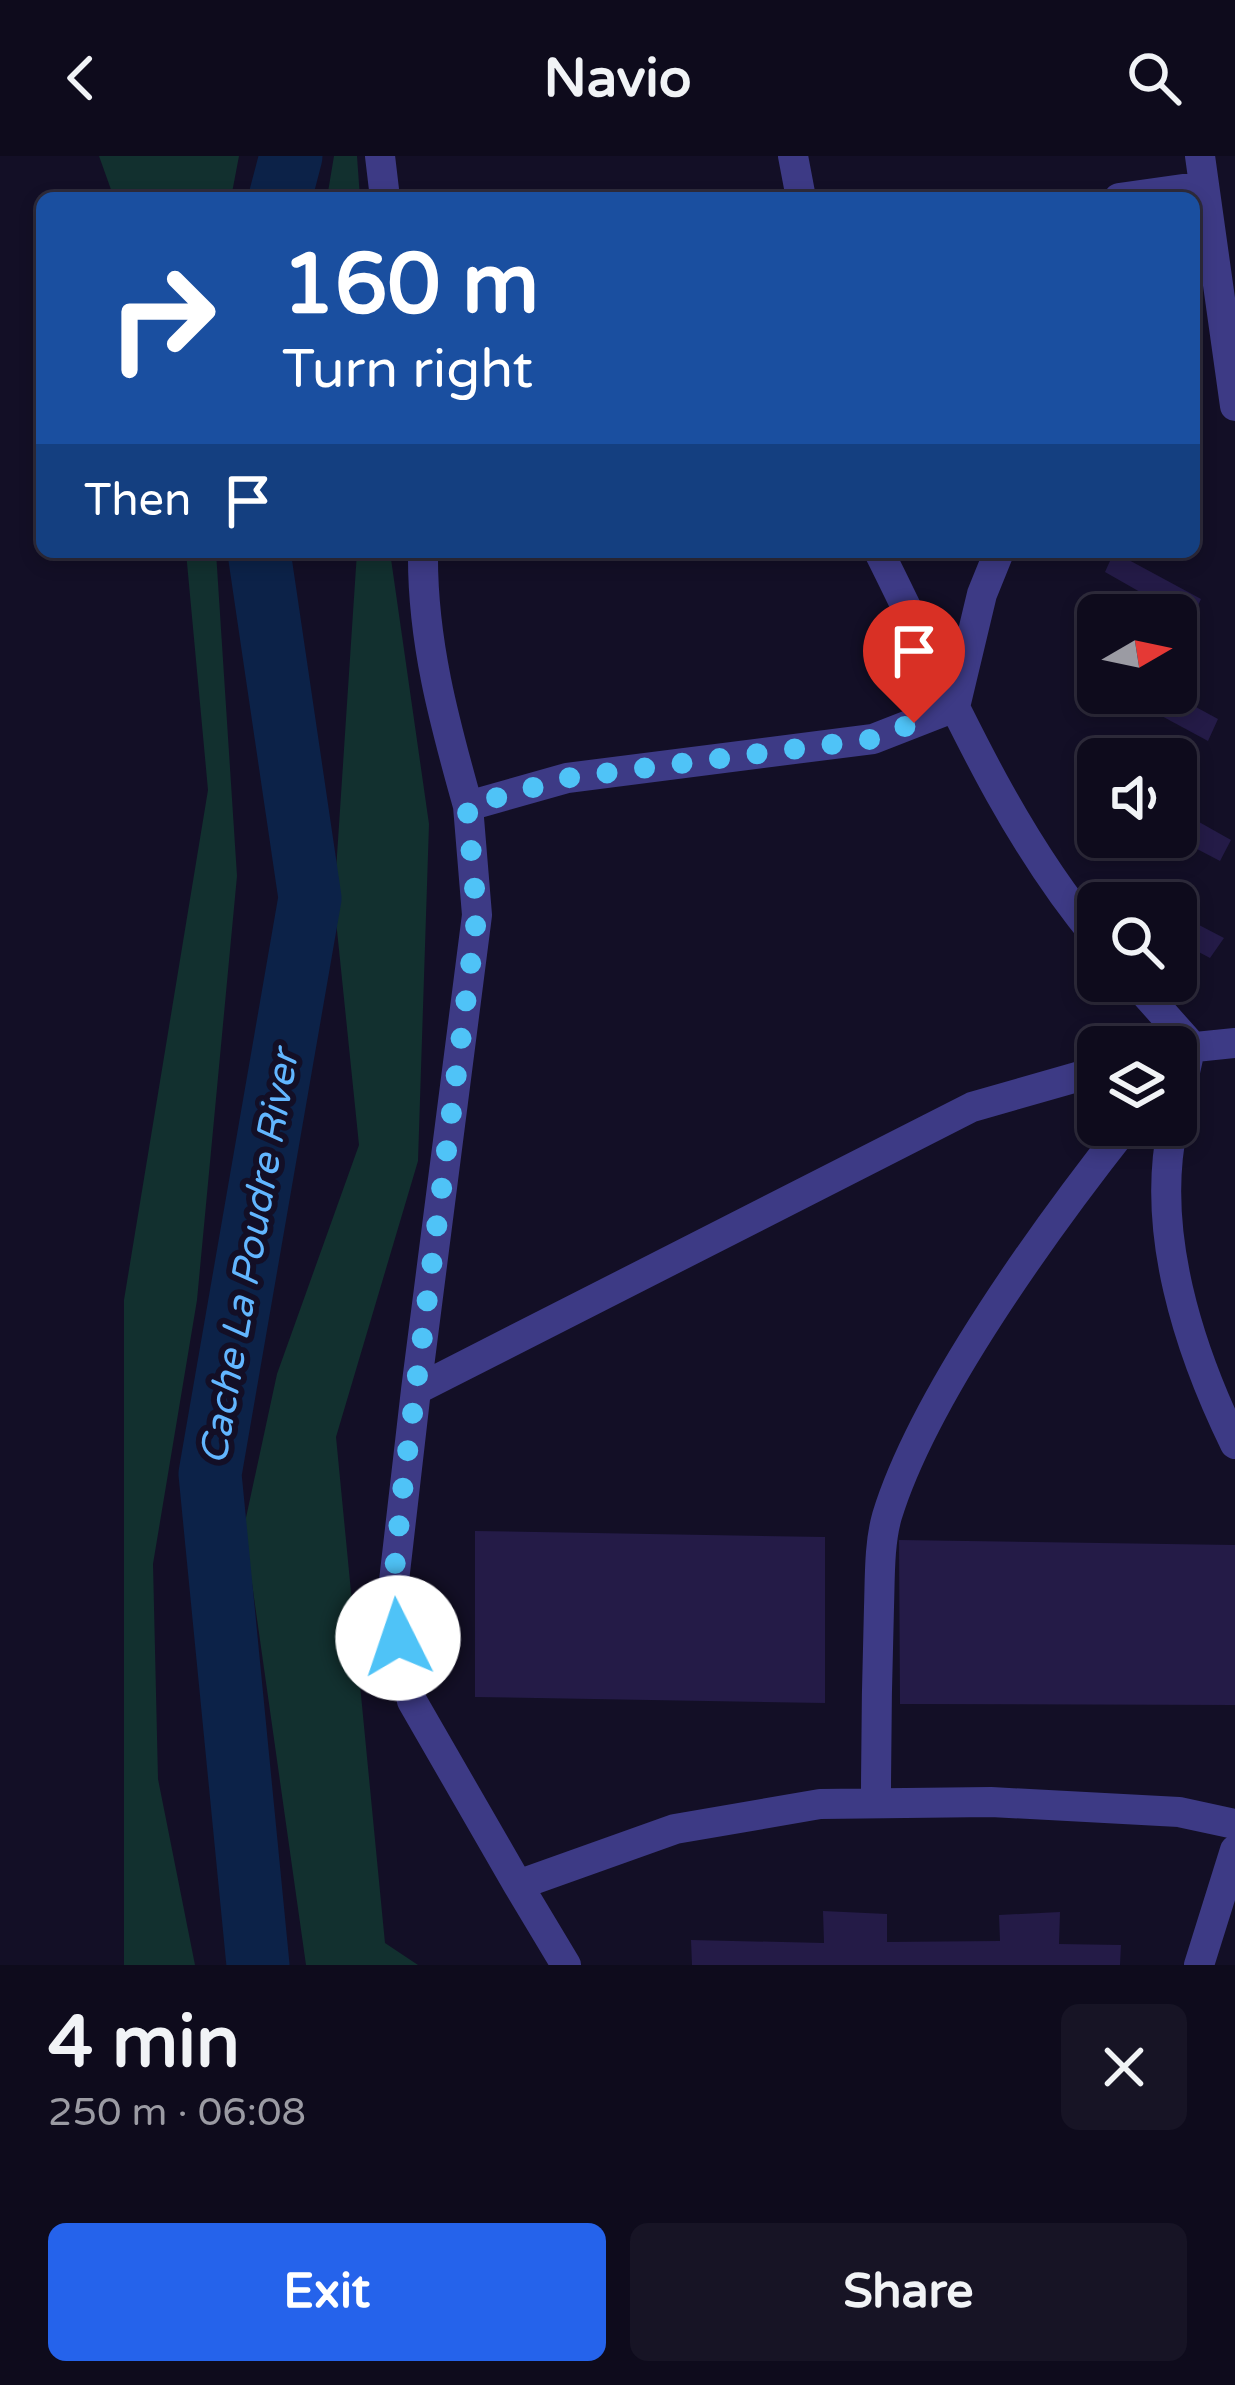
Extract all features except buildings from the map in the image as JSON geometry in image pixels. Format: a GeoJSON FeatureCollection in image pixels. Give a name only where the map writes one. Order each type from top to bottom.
{"type":"FeatureCollection","features":[{"type":"Feature","properties":{"kind":"lane"},"geometry":{"type":"LineString","coordinates":[[380,156],[384,192]]}},
{"type":"Feature","properties":{"kind":"lane"},"geometry":{"type":"LineString","coordinates":[[794,156],[800,192]]}},
{"type":"Feature","properties":{"kind":"lane"},"geometry":{"type":"LineString","coordinates":[[1137,192],[1202,171],[1235,406]]}},
{"type":"Feature","properties":{"kind":"lane"},"geometry":{"type":"LineString","coordinates":[[423,558],[422,598],[437,700],[467,806],[477,915],[391,1606],[412,1701],[566,1965]]}},
{"type":"Feature","properties":{"kind":"lane"},"geometry":{"type":"LineString","coordinates":[[882,558],[955,707],[1055,888],[1077,914]]}},
{"type":"Feature","properties":{"kind":"lane"},"geometry":{"type":"LineString","coordinates":[[955,707],[982,594],[997,558]]}},
{"type":"Feature","properties":{"kind":"lane"},"geometry":{"type":"LineString","coordinates":[[467,806],[567,778],[873,739],[955,707]]}},
{"type":"Feature","properties":{"kind":"lane"},"geometry":{"type":"LineString","coordinates":[[1197,1049],[1235,1043]]}},
{"type":"Feature","properties":{"kind":"lane"},"geometry":{"type":"LineString","coordinates":[[416,1390],[972,1107],[1077,1077]]}},
{"type":"Feature","properties":{"kind":"lane"},"geometry":{"type":"LineString","coordinates":[[877,1800],[876,1682],[886,1519],[914,1453],[961,1366],[1113,1146]]}},
{"type":"Feature","properties":{"kind":"lane"},"geometry":{"type":"LineString","coordinates":[[1172,1146],[1168,1214],[1185,1318],[1235,1444]]}},
{"type":"Feature","properties":{"kind":"lane"},"geometry":{"type":"LineString","coordinates":[[518,1886],[675,1828],[750,1812],[877,1800],[1180,1812],[1235,1824]]}},
{"type":"Feature","properties":{"kind":"lane"},"geometry":{"type":"LineString","coordinates":[[1199,1965],[1235,1850]]}},
{"type":"Feature","properties":{"kind":"green space"},"geometry":{"type":"Polygon","coordinates":[[[99,156],[239,156],[232,192],[112,192],[99,156]]]}},
{"type":"Feature","properties":{"kind":"green space"},"geometry":{"type":"Polygon","coordinates":[[[334,156],[357,156],[360,192],[328,192],[334,156]]]}},
{"type":"Feature","properties":{"kind":"green space"},"geometry":{"type":"Polygon","coordinates":[[[187,558],[216,558],[237,876],[197,1300],[153,1564],[158,1779],[195,1965],[124,1965],[124,1300],[208,790],[187,558]]]}},
{"type":"Feature","properties":{"kind":"green space"},"geometry":{"type":"Polygon","coordinates":[[[357,558],[391,558],[429,824],[418,1161],[336,1437],[385,1943],[418,1965],[306,1965],[244,1527],[277,1374],[359,1145],[334,901],[357,558]]]}},
{"type":"Feature","properties":{"kind":"waterway","name":"Cache La Poudre River"},"geometry":{"type":"LineString","coordinates":[[282,192],[291,156]]}},
{"type":"Feature","properties":{"kind":"waterway","name":"Cache La Poudre River"},"geometry":{"type":"LineString","coordinates":[[258,1965],[210,1474],[310,898],[260,558]]}},
{"type":"Feature","properties":{"kind":"route"},"geometry":{"type":"LineString","coordinates":[[398,1638],[391,1606],[402,1495],[477,915],[467,806],[567,778],[873,739],[914,723]]}}]}
